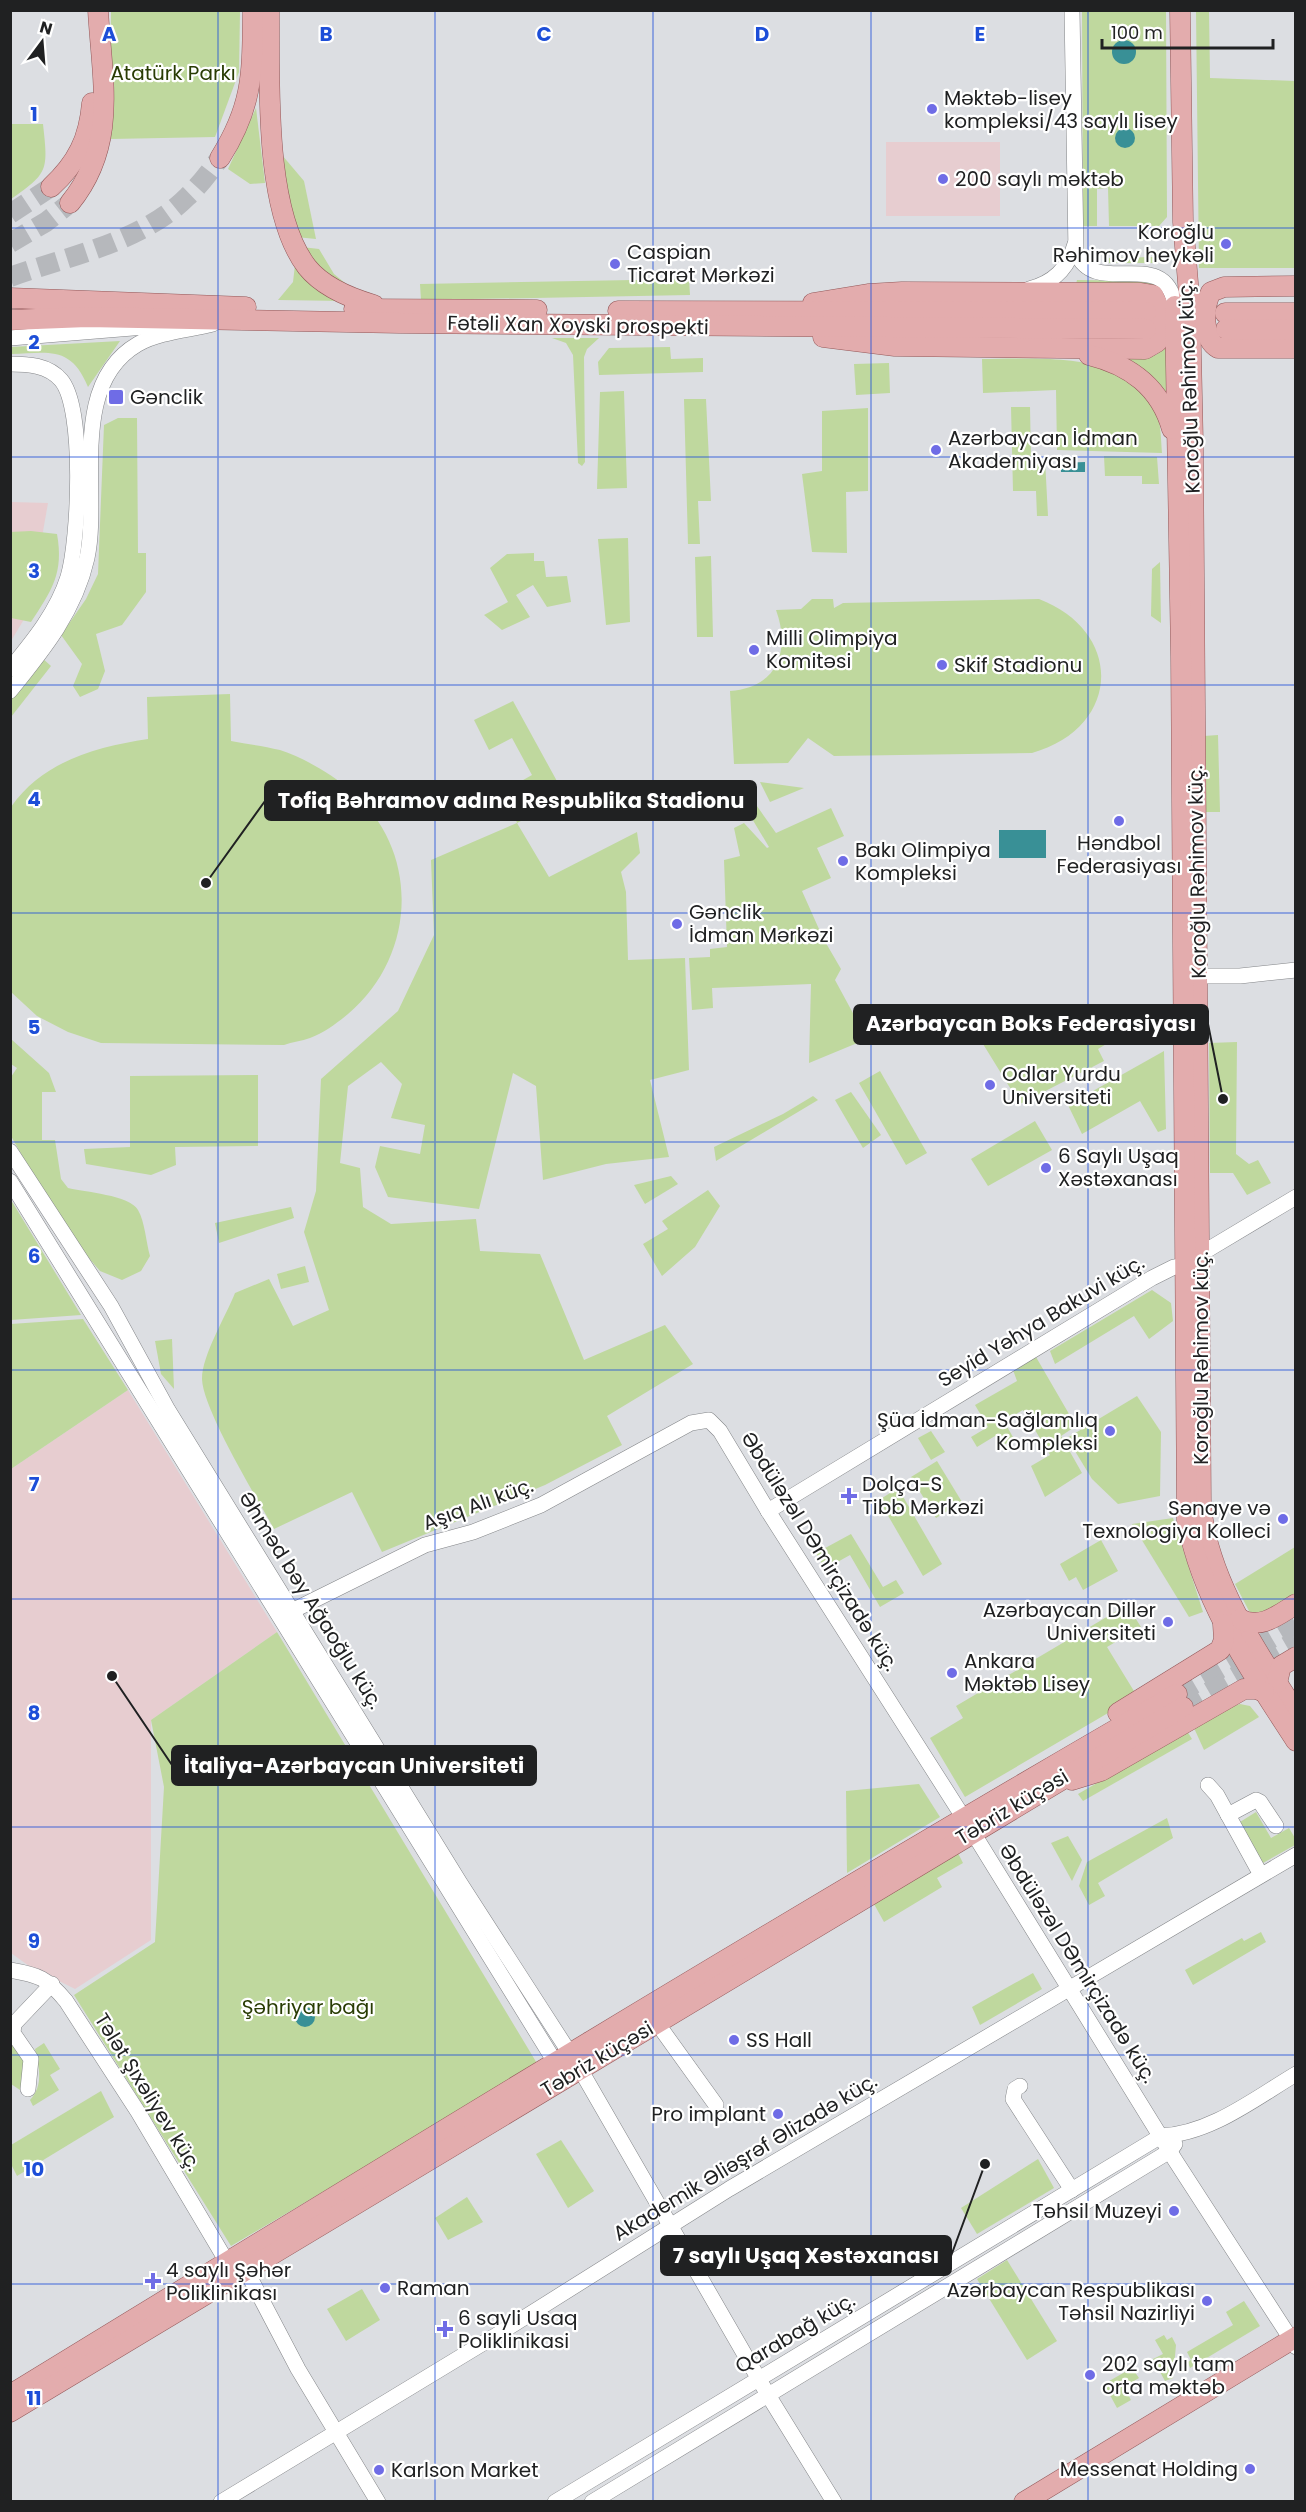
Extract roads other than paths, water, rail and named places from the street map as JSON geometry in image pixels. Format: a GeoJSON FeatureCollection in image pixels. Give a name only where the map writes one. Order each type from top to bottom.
{"type":"FeatureCollection","features":[{"type":"Feature","properties":{"kind":"main road"},"geometry":{"type":"LineString","coordinates":[[51,188],[72,165],[87,135],[98,10]]}},
{"type":"Feature","properties":{"kind":"main road"},"geometry":{"type":"LineString","coordinates":[[70,203],[93,170],[101,141],[104,107],[98,10]]}},
{"type":"Feature","properties":{"kind":"main road"},"geometry":{"type":"LineString","coordinates":[[220,158],[240,122],[249,93],[253,10]]}},
{"type":"Feature","properties":{"kind":"main road"},"geometry":{"type":"LineString","coordinates":[[269,10],[272,147],[285,218],[293,242],[307,267],[332,288],[357,299],[392,309]]}},
{"type":"Feature","properties":{"kind":"main road","name":"Koroğlu Rəhimov küç."},"geometry":{"type":"LineString","coordinates":[[1180,10],[1184,247],[1190,298],[1198,976],[1207,1249],[1202,1520],[1232,1622]]}},
{"type":"Feature","properties":{"kind":"main road"},"geometry":{"type":"LineString","coordinates":[[1184,247],[1192,276],[1205,283],[1224,287],[1296,286]]}},
{"type":"Feature","properties":{"kind":"main road"},"geometry":{"type":"LineString","coordinates":[[1224,287],[1215,290],[1209,296],[1207,334],[1212,345],[1226,349],[1296,348]]}},
{"type":"Feature","properties":{"kind":"main road"},"geometry":{"type":"LineString","coordinates":[[1148,293],[1157,299],[1158,337],[1152,347],[895,346],[770,319],[868,294],[1148,293]]}},
{"type":"Feature","properties":{"kind":"main road","name":"Fətəli Xan Xoyski prospekti"},"geometry":{"type":"LineString","coordinates":[[10,298],[770,319]]}},
{"type":"Feature","properties":{"kind":"main road","name":"Koroğlu Rəhimov küç."},"geometry":{"type":"LineString","coordinates":[[1175,306],[1187,1521],[1199,1566],[1271,1688],[1296,1741]]}},
{"type":"Feature","properties":{"kind":"main road"},"geometry":{"type":"LineString","coordinates":[[1296,313],[1226,321],[1296,330]]}},
{"type":"Feature","properties":{"kind":"main road","name":"Fətəli Xan Xoyski prospekti"},"geometry":{"type":"LineString","coordinates":[[10,320],[87,317],[233,320],[1146,321]]}},
{"type":"Feature","properties":{"kind":"main road"},"geometry":{"type":"LineString","coordinates":[[1051,347],[1103,358],[1120,365],[1143,380],[1165,407],[1177,457]]}},
{"type":"Feature","properties":{"kind":"main road"},"geometry":{"type":"LineString","coordinates":[[1192,410],[1201,370],[1210,357],[1226,349]]}},
{"type":"Feature","properties":{"kind":"main road"},"geometry":{"type":"LineString","coordinates":[[1036,1784],[1061,1748],[1220,1650],[1232,1622],[1263,1623],[1296,1604]]}},
{"type":"Feature","properties":{"kind":"main road"},"geometry":{"type":"LineString","coordinates":[[1036,1784],[1101,1771],[1244,1689],[1271,1688],[1281,1666],[1296,1657]]}},
{"type":"Feature","properties":{"kind":"main road","name":"Koroğlu Rəhimov küç."},"geometry":{"type":"LineString","coordinates":[[1271,1688],[1296,1712]]}},
{"type":"Feature","properties":{"kind":"main road","name":"Təbriz küçəsi"},"geometry":{"type":"LineString","coordinates":[[10,2395],[227,2262],[568,2061],[657,2023],[968,1825],[1180,1700]]}},
{"type":"Feature","properties":{"kind":"main road","name":"Təbriz küçəsi"},"geometry":{"type":"LineString","coordinates":[[10,2412],[246,2270],[774,1929],[968,1825]]}},
{"type":"Feature","properties":{"kind":"main road"},"geometry":{"type":"LineString","coordinates":[[1024,2502],[1264,2357],[1295,2344]]}},
{"type":"Feature","properties":{"kind":"street"},"geometry":{"type":"LineString","coordinates":[[1072,10],[1075,244],[1078,258],[1088,270],[1158,277],[1170,288],[1175,306]]}},
{"type":"Feature","properties":{"kind":"street"},"geometry":{"type":"LineString","coordinates":[[1016,292],[1052,279],[1065,267],[1075,244]]}},
{"type":"Feature","properties":{"kind":"street"},"geometry":{"type":"LineString","coordinates":[[10,338],[233,320]]}},
{"type":"Feature","properties":{"kind":"street"},"geometry":{"type":"LineString","coordinates":[[10,691],[52,639],[65,618],[80,584],[90,537],[93,416],[110,373],[130,350],[140,343],[233,320]]}},
{"type":"Feature","properties":{"kind":"street"},"geometry":{"type":"LineString","coordinates":[[10,364],[44,369],[57,376],[67,387],[74,414],[76,468],[75,538],[68,578],[40,632],[10,669]]}},
{"type":"Feature","properties":{"kind":"street"},"geometry":{"type":"LineString","coordinates":[[1198,976],[1250,975],[1296,970]]}},
{"type":"Feature","properties":{"kind":"street","name":"Əhməd bəy Ağaoğlu küç."},"geometry":{"type":"LineString","coordinates":[[10,1151],[121,1323],[168,1410],[669,2225],[759,2380],[834,2502]]}},
{"type":"Feature","properties":{"kind":"street","name":"Əhməd bəy Ağaoğlu küç."},"geometry":{"type":"LineString","coordinates":[[10,1181],[568,2061]]}},
{"type":"Feature","properties":{"kind":"street"},"geometry":{"type":"LineString","coordinates":[[1207,1249],[1296,1197]]}},
{"type":"Feature","properties":{"kind":"street","name":"Seyid Yəhya Bakuvi küç."},"geometry":{"type":"LineString","coordinates":[[768,1511],[1152,1278],[1173,1267],[1184,1265]]}},
{"type":"Feature","properties":{"kind":"street"},"geometry":{"type":"LineString","coordinates":[[104,1332],[121,1323]]}},
{"type":"Feature","properties":{"kind":"street","name":"Əbdüləzəl DƏmirçizadə küç."},"geometry":{"type":"LineString","coordinates":[[709,1420],[720,1431],[1170,2151],[1295,2344]]}},
{"type":"Feature","properties":{"kind":"street","name":"Aşıq Alı küç."},"geometry":{"type":"LineString","coordinates":[[292,1611],[411,1550],[444,1538],[473,1532],[541,1505],[691,1423],[709,1420]]}},
{"type":"Feature","properties":{"kind":"street"},"geometry":{"type":"LineString","coordinates":[[1208,1785],[1217,1795],[1262,1875]]}},
{"type":"Feature","properties":{"kind":"street"},"geometry":{"type":"LineString","coordinates":[[1228,1815],[1256,1800],[1260,1802],[1276,1826]]}},
{"type":"Feature","properties":{"kind":"street","name":"Akademik Əliəşrəf Əlizadə küç."},"geometry":{"type":"LineString","coordinates":[[221,2502],[669,2225],[1296,1855]]}},
{"type":"Feature","properties":{"kind":"street","name":"Tələt Şıxəliyev küç."},"geometry":{"type":"LineString","coordinates":[[10,1970],[39,1975],[52,1984],[66,2001],[138,2112],[227,2262]]}},
{"type":"Feature","properties":{"kind":"street"},"geometry":{"type":"LineString","coordinates":[[28,2089],[31,2059],[13,2033],[14,2024],[52,1984]]}},
{"type":"Feature","properties":{"kind":"street"},"geometry":{"type":"LineString","coordinates":[[657,2023],[716,2105]]}},
{"type":"Feature","properties":{"kind":"street","name":"Qarabağ küç."},"geometry":{"type":"LineString","coordinates":[[555,2502],[1161,2136],[1182,2135],[1224,2117],[1296,2074]]}},
{"type":"Feature","properties":{"kind":"street"},"geometry":{"type":"LineString","coordinates":[[1020,2086],[1015,2089],[1013,2099],[1072,2190]]}},
{"type":"Feature","properties":{"kind":"street","name":"Qarabağ küç."},"geometry":{"type":"LineString","coordinates":[[592,2502],[1170,2151],[1182,2135]]}},
{"type":"Feature","properties":{"kind":"street"},"geometry":{"type":"LineString","coordinates":[[246,2270],[298,2369],[378,2502]]}},
{"type":"Feature","properties":{"kind":"street"},"geometry":{"type":"LineString","coordinates":[[882,2305],[891,2320]]}},
{"type":"Feature","properties":{"kind":"street"},"geometry":{"type":"LineString","coordinates":[[836,2333],[845,2348]]}},
{"type":"Feature","properties":{"kind":"water"},"geometry":{"type":"Polygon","coordinates":[[[1124,40],[1133,43],[1136,52],[1133,61],[1124,64],[1115,61],[1112,52],[1115,43],[1124,40]]]}},
{"type":"Feature","properties":{"kind":"water"},"geometry":{"type":"Polygon","coordinates":[[[1125,128],[1132,131],[1135,138],[1132,145],[1125,148],[1118,145],[1115,138],[1118,131],[1125,128]]]}},
{"type":"Feature","properties":{"kind":"water"},"geometry":{"type":"Polygon","coordinates":[[[1085,462],[1085,472],[1061,472],[1061,463],[1085,462]]]}},
{"type":"Feature","properties":{"kind":"water"},"geometry":{"type":"Polygon","coordinates":[[[999,830],[1046,830],[1046,858],[999,858],[999,830]]]}},
{"type":"Feature","properties":{"kind":"water"},"geometry":{"type":"Polygon","coordinates":[[[301,2007],[309,2007],[315,2013],[315,2021],[309,2027],[301,2027],[295,2021],[295,2013],[301,2007]]]}},
{"type":"Feature","properties":{"kind":"tunnel"},"geometry":{"type":"LineString","coordinates":[[10,277],[104,246],[149,226],[187,197],[220,158]]}},
{"type":"Feature","properties":{"kind":"tunnel"},"geometry":{"type":"LineString","coordinates":[[10,214],[51,187]]}},
{"type":"Feature","properties":{"kind":"tunnel"},"geometry":{"type":"LineString","coordinates":[[10,243],[46,222],[70,203]]}},
{"type":"Feature","properties":{"kind":"tunnel"},"geometry":{"type":"LineString","coordinates":[[1177,1694],[1296,1624]]}},
{"type":"Feature","properties":{"kind":"tunnel"},"geometry":{"type":"LineString","coordinates":[[1183,1707],[1296,1641]]}},
{"type":"Feature","properties":{"kind":"place","name":"Məktəb-lisey kompleksi/43 saylı lisey"},"geometry":{"type":"Point","coordinates":[932,109]}},
{"type":"Feature","properties":{"kind":"place","name":"200 saylı məktəb"},"geometry":{"type":"Point","coordinates":[943,179]}},
{"type":"Feature","properties":{"kind":"place","name":"Koroğlu Rəhimov heykəli"},"geometry":{"type":"Point","coordinates":[1226,244]}},
{"type":"Feature","properties":{"kind":"place","name":"Caspian Ticarət Mərkəzi"},"geometry":{"type":"Point","coordinates":[615,264]}},
{"type":"Feature","properties":{"kind":"place","name":"Gənclik"},"geometry":{"type":"Point","coordinates":[116,397]}},
{"type":"Feature","properties":{"kind":"place","name":"Azərbaycan İdman Akademiyası"},"geometry":{"type":"Point","coordinates":[936,450]}},
{"type":"Feature","properties":{"kind":"place","name":"Milli Olimpiya Komitəsi"},"geometry":{"type":"Point","coordinates":[754,650]}},
{"type":"Feature","properties":{"kind":"place","name":"Skif Stadionu"},"geometry":{"type":"Point","coordinates":[942,665]}},
{"type":"Feature","properties":{"kind":"place","name":"Həndbol Federasiyası"},"geometry":{"type":"Point","coordinates":[1119,821]}},
{"type":"Feature","properties":{"kind":"place","name":"Bakı Olimpiya Kompleksi"},"geometry":{"type":"Point","coordinates":[843,861]}},
{"type":"Feature","properties":{"kind":"place","name":"Tofiq Bəhramov adına Respublika Stadionu"},"geometry":{"type":"Point","coordinates":[206,883]}},
{"type":"Feature","properties":{"kind":"place","name":"Gənclik İdman Mərkəzi"},"geometry":{"type":"Point","coordinates":[677,924]}},
{"type":"Feature","properties":{"kind":"place","name":"Odlar Yurdu Universiteti"},"geometry":{"type":"Point","coordinates":[990,1085]}},
{"type":"Feature","properties":{"kind":"place","name":"Azərbaycan Boks Federasiyası"},"geometry":{"type":"Point","coordinates":[1223,1099]}},
{"type":"Feature","properties":{"kind":"place","name":"6 Saylı Uşaq Xəstəxanası"},"geometry":{"type":"Point","coordinates":[1046,1168]}},
{"type":"Feature","properties":{"kind":"place","name":"Şüa İdman-Sağlamlıq Kompleksi"},"geometry":{"type":"Point","coordinates":[1110,1431]}},
{"type":"Feature","properties":{"kind":"place","name":"Dolça-S Tibb Mərkəzi"},"geometry":{"type":"Point","coordinates":[849,1496]}},
{"type":"Feature","properties":{"kind":"place","name":"Sənaye və Texnologiya Kolleci"},"geometry":{"type":"Point","coordinates":[1283,1519]}},
{"type":"Feature","properties":{"kind":"place","name":"Azərbaycan Dillər Universiteti"},"geometry":{"type":"Point","coordinates":[1168,1622]}},
{"type":"Feature","properties":{"kind":"place","name":"Ankara Məktəb Lisey"},"geometry":{"type":"Point","coordinates":[952,1673]}},
{"type":"Feature","properties":{"kind":"place","name":"İtaliya-Azərbaycan Universiteti"},"geometry":{"type":"Point","coordinates":[112,1676]}},
{"type":"Feature","properties":{"kind":"place","name":"SS Hall"},"geometry":{"type":"Point","coordinates":[734,2040]}},
{"type":"Feature","properties":{"kind":"place","name":"Pro implant"},"geometry":{"type":"Point","coordinates":[778,2114]}},
{"type":"Feature","properties":{"kind":"place","name":"7 saylı Uşaq Xəstəxanası"},"geometry":{"type":"Point","coordinates":[985,2164]}},
{"type":"Feature","properties":{"kind":"place","name":"Təhsil Muzeyi"},"geometry":{"type":"Point","coordinates":[1174,2211]}},
{"type":"Feature","properties":{"kind":"place","name":"4 saylı Şəhər Poliklinikası"},"geometry":{"type":"Point","coordinates":[153,2281]}},
{"type":"Feature","properties":{"kind":"place","name":"Raman"},"geometry":{"type":"Point","coordinates":[385,2288]}},
{"type":"Feature","properties":{"kind":"place","name":"Azərbaycan Respublikası Təhsil Nazirliyi"},"geometry":{"type":"Point","coordinates":[1207,2301]}},
{"type":"Feature","properties":{"kind":"place","name":"6 sayli Usaq Poliklinikasi"},"geometry":{"type":"Point","coordinates":[445,2329]}},
{"type":"Feature","properties":{"kind":"place","name":"202 saylı tam orta məktəb"},"geometry":{"type":"Point","coordinates":[1090,2375]}},
{"type":"Feature","properties":{"kind":"place","name":"Messenat Holding"},"geometry":{"type":"Point","coordinates":[1250,2469]}},
{"type":"Feature","properties":{"kind":"place","name":"Karlson Market"},"geometry":{"type":"Point","coordinates":[379,2470]}},
{"type":"Feature","properties":{"kind":"park label","name":"Atatürk Parkı"},"geometry":{"type":"Point","coordinates":[173,73]}},
{"type":"Feature","properties":{"kind":"park label","name":"Şəhriyar bağı"},"geometry":{"type":"Point","coordinates":[308,2007]}}]}
